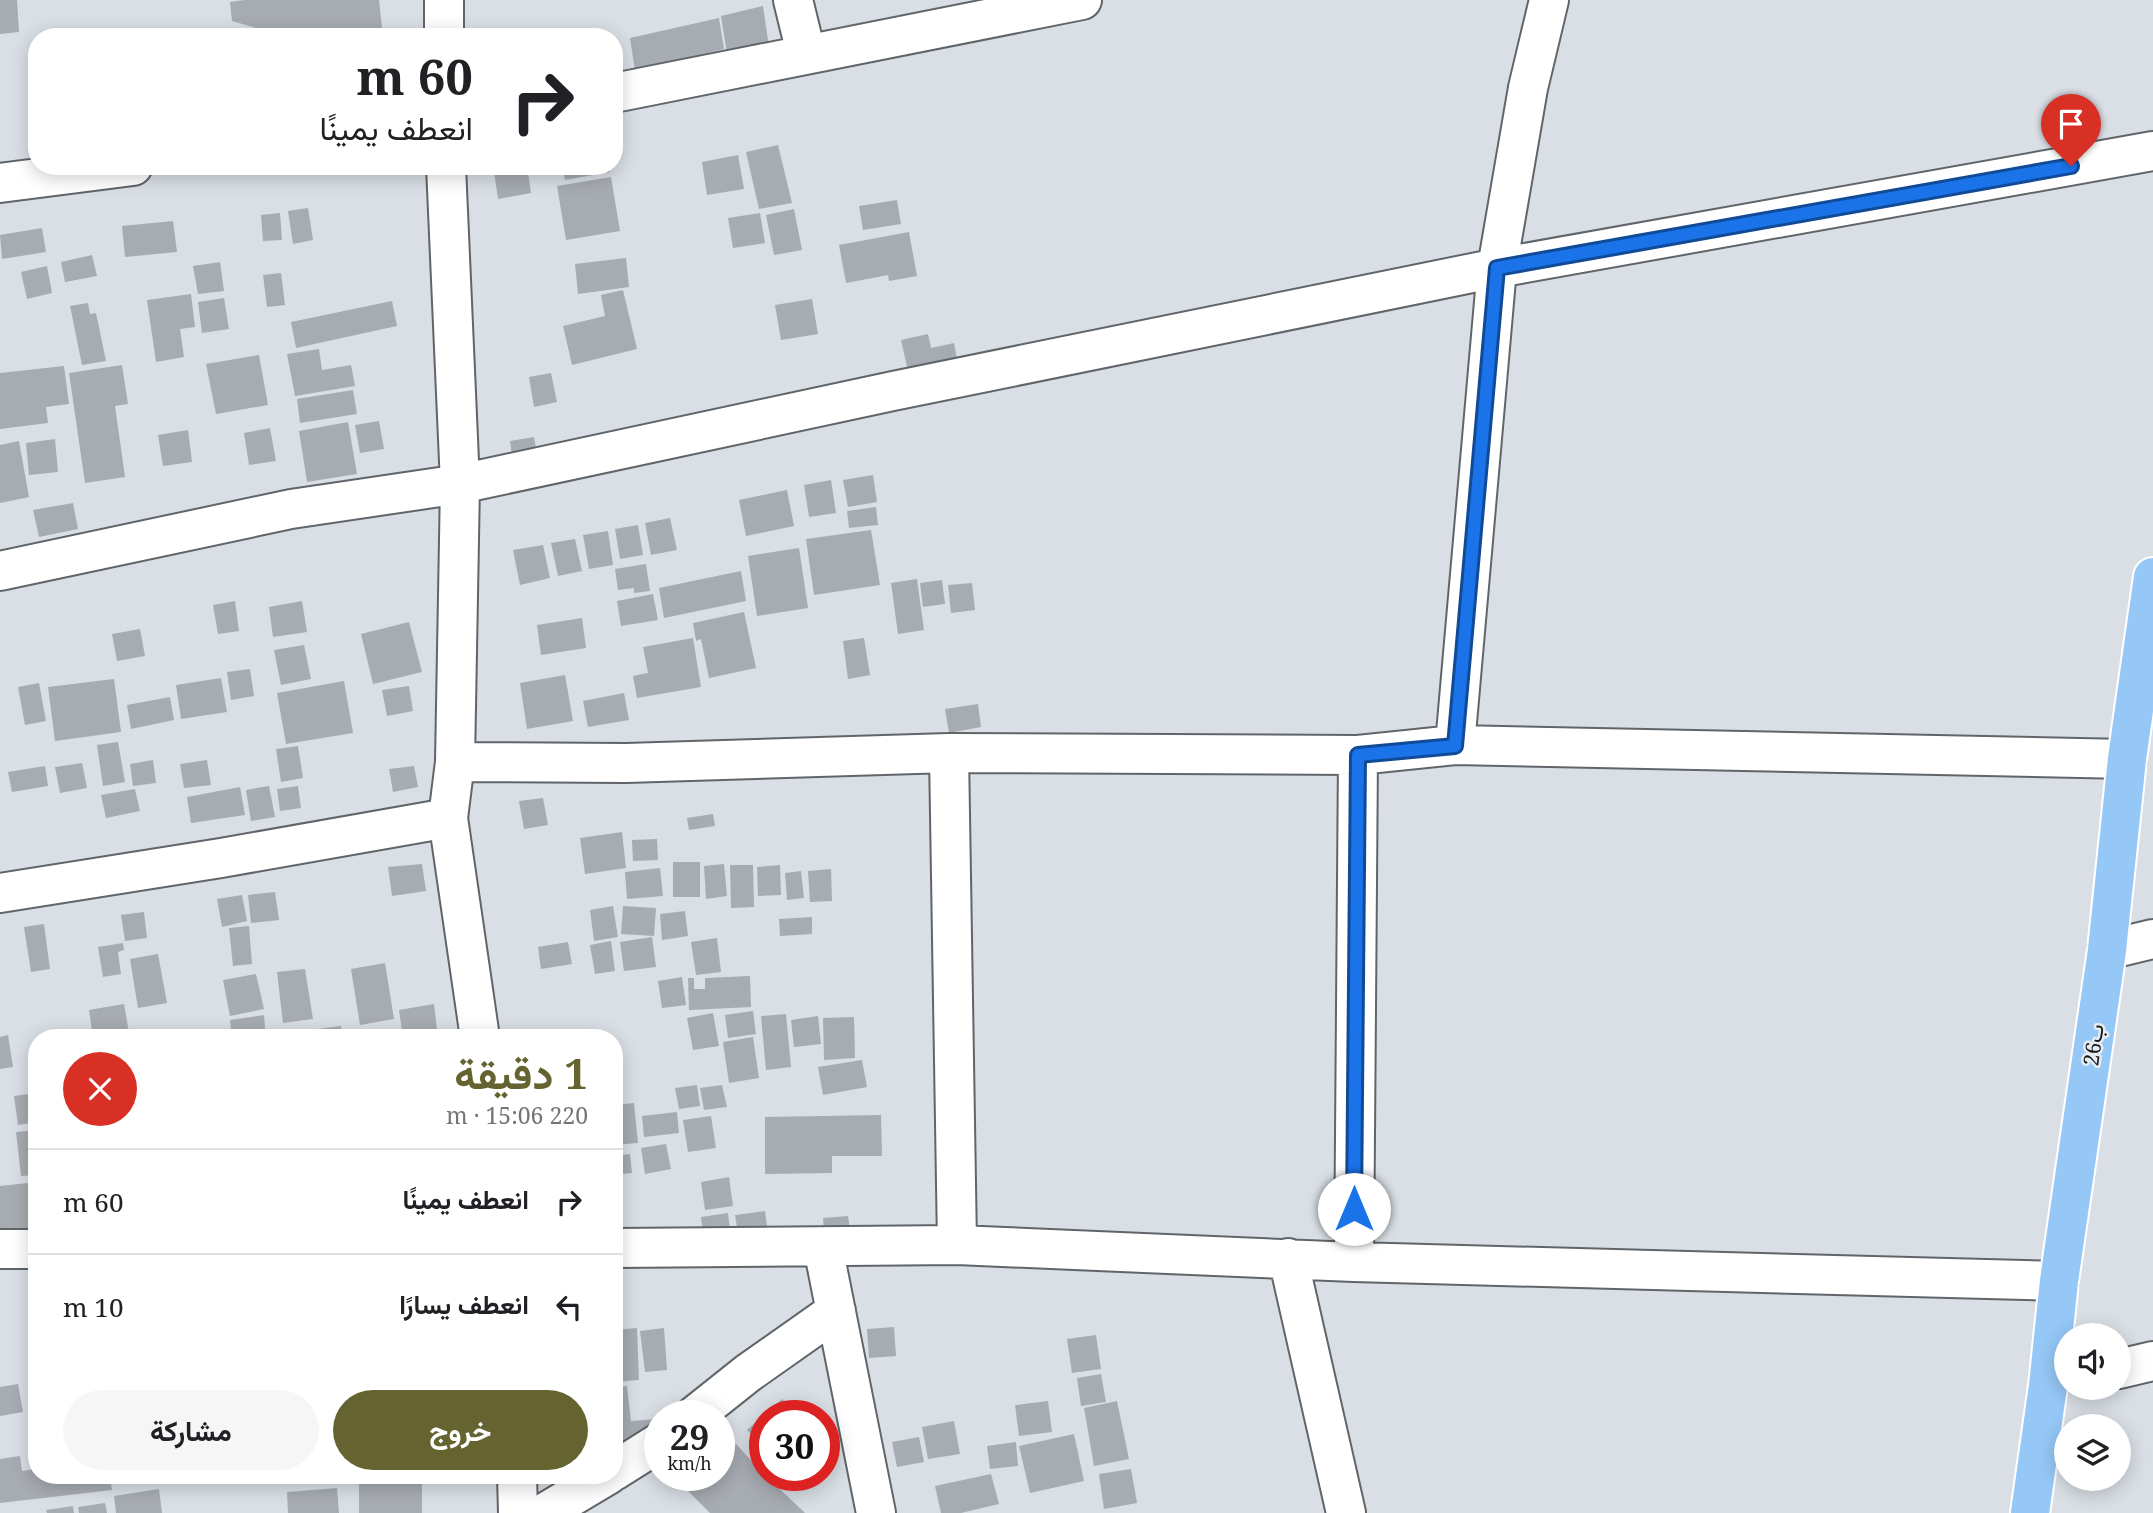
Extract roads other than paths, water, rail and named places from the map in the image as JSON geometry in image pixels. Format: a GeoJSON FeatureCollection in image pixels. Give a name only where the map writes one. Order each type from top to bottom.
{"type":"FeatureCollection","features":[{"type":"Feature","properties":{"kind":"highway","name":"26ب"},"geometry":{"type":"LineString","coordinates":[[2058,1323],[2059,1281],[2107,950],[2127,760],[2152,599]]}},
{"type":"Feature","properties":{"kind":"highway","name":"26ب"},"geometry":{"type":"LineString","coordinates":[[2030,1513],[2054,1398]]}},
{"type":"Feature","properties":{"kind":"street"},"geometry":{"type":"LineString","coordinates":[[444,0],[444,28]]}},
{"type":"Feature","properties":{"kind":"street"},"geometry":{"type":"LineString","coordinates":[[793,0],[806,53]]}},
{"type":"Feature","properties":{"kind":"street"},"geometry":{"type":"LineString","coordinates":[[623,91],[1082,0]]}},
{"type":"Feature","properties":{"kind":"street"},"geometry":{"type":"LineString","coordinates":[[1455,746],[1497,268],[1528,88],[1549,0]]}},
{"type":"Feature","properties":{"kind":"street"},"geometry":{"type":"LineString","coordinates":[[0,571],[291,509],[460,484],[893,391],[1497,268],[2153,151]]}},
{"type":"Feature","properties":{"kind":"street"},"geometry":{"type":"LineString","coordinates":[[0,183],[63,175]]}},
{"type":"Feature","properties":{"kind":"street"},"geometry":{"type":"LineString","coordinates":[[446,175],[460,484],[455,762],[448,817],[479,1029]]}},
{"type":"Feature","properties":{"kind":"street"},"geometry":{"type":"LineString","coordinates":[[455,762],[626,763],[949,753],[1358,755],[1455,746],[2127,760]]}},
{"type":"Feature","properties":{"kind":"street"},"geometry":{"type":"LineString","coordinates":[[949,753],[957,1245]]}},
{"type":"Feature","properties":{"kind":"street"},"geometry":{"type":"LineString","coordinates":[[1354,1262],[1358,755]]}},
{"type":"Feature","properties":{"kind":"street"},"geometry":{"type":"LineString","coordinates":[[0,893],[221,858],[448,817]]}},
{"type":"Feature","properties":{"kind":"street"},"geometry":{"type":"LineString","coordinates":[[2107,950],[2153,939]]}},
{"type":"Feature","properties":{"kind":"street"},"geometry":{"type":"LineString","coordinates":[[623,1248],[957,1245],[1354,1262],[2059,1281]]}},
{"type":"Feature","properties":{"kind":"street"},"geometry":{"type":"LineString","coordinates":[[823,1247],[876,1513]]}},
{"type":"Feature","properties":{"kind":"street"},"geometry":{"type":"LineString","coordinates":[[0,1249],[28,1249]]}},
{"type":"Feature","properties":{"kind":"street"},"geometry":{"type":"LineString","coordinates":[[1288,1258],[1346,1513]]}},
{"type":"Feature","properties":{"kind":"street"},"geometry":{"type":"LineString","coordinates":[[714,1400],[836,1311]]}},
{"type":"Feature","properties":{"kind":"street"},"geometry":{"type":"LineString","coordinates":[[2131,1366],[2153,1361]]}},
{"type":"Feature","properties":{"kind":"street"},"geometry":{"type":"LineString","coordinates":[[623,1465],[644,1452]]}},
{"type":"Feature","properties":{"kind":"street"},"geometry":{"type":"LineString","coordinates":[[517,1484],[518,1513]]}},
{"type":"Feature","properties":{"kind":"street"},"geometry":{"type":"LineString","coordinates":[[544,1513],[593,1484]]}}]}
